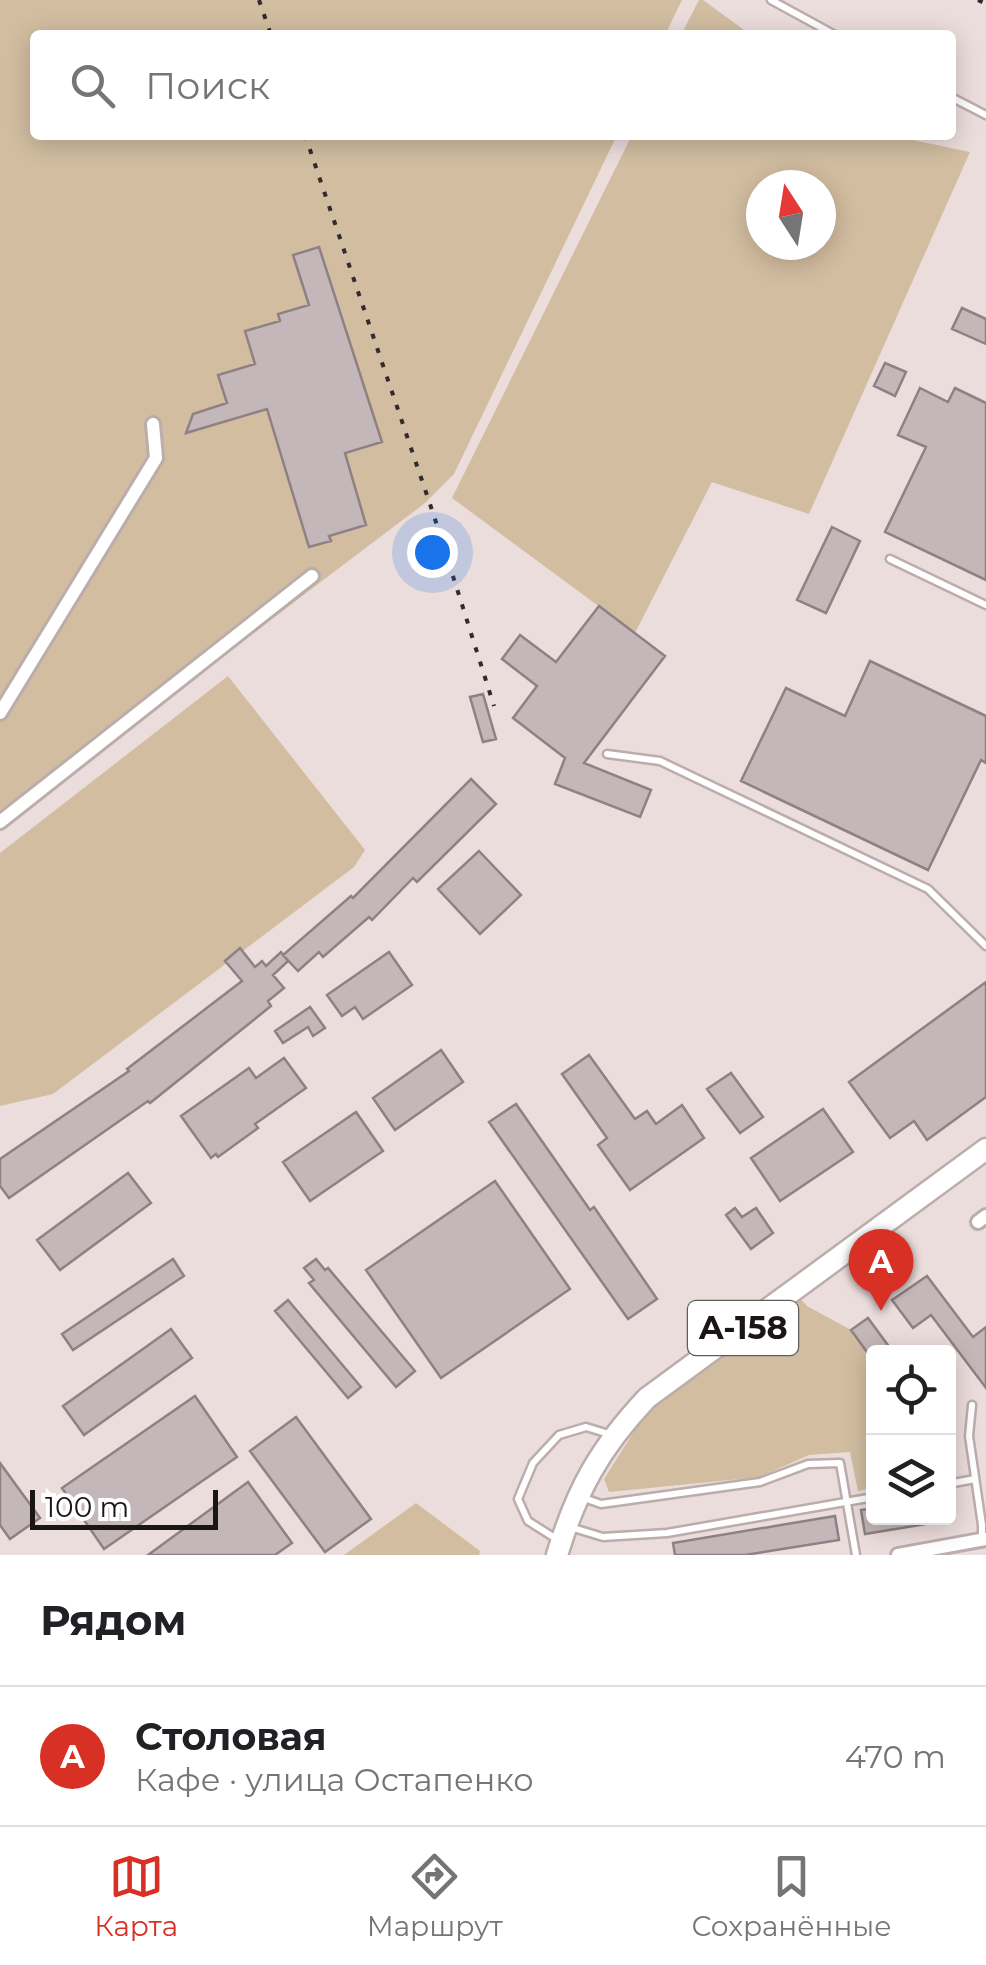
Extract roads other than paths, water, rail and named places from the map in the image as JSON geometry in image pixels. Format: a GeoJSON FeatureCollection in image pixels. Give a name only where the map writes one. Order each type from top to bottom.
{"type":"FeatureCollection","features":[{"type":"Feature","properties":{"kind":"main road","name":"А-158"},"geometry":{"type":"LineString","coordinates":[[562,1541],[586,1477],[647,1398],[986,1148]]}},
{"type":"Feature","properties":{"kind":"street"},"geometry":{"type":"LineString","coordinates":[[0,713],[156,458],[153,424]]}},
{"type":"Feature","properties":{"kind":"street"},"geometry":{"type":"LineString","coordinates":[[0,822],[312,576]]}},
{"type":"Feature","properties":{"kind":"street"},"geometry":{"type":"LineString","coordinates":[[898,1555],[984,1539]]}},
{"type":"Feature","properties":{"kind":"lane"},"geometry":{"type":"LineString","coordinates":[[770,0],[825,30]]}},
{"type":"Feature","properties":{"kind":"lane"},"geometry":{"type":"LineString","coordinates":[[956,100],[986,115]]}},
{"type":"Feature","properties":{"kind":"lane"},"geometry":{"type":"LineString","coordinates":[[890,559],[986,604]]}},
{"type":"Feature","properties":{"kind":"lane"},"geometry":{"type":"LineString","coordinates":[[607,754],[660,761],[928,889],[986,946]]}},
{"type":"Feature","properties":{"kind":"lane"},"geometry":{"type":"LineString","coordinates":[[972,1405],[969,1436],[982,1499],[984,1539]]}},
{"type":"Feature","properties":{"kind":"lane"},"geometry":{"type":"LineString","coordinates":[[614,1436],[586,1427],[560,1436],[533,1463],[518,1500],[528,1521],[562,1541],[667,1533],[866,1498]]}},
{"type":"Feature","properties":{"kind":"lane"},"geometry":{"type":"LineString","coordinates":[[579,1496],[600,1504],[760,1482],[808,1464],[840,1463],[856,1555]]}},
{"type":"Feature","properties":{"kind":"lane"},"geometry":{"type":"LineString","coordinates":[[956,1483],[975,1479]]}},
{"type":"Feature","properties":{"kind":"railway"},"geometry":{"type":"LineString","coordinates":[[259,0],[269,30]]}},
{"type":"Feature","properties":{"kind":"railway"},"geometry":{"type":"LineString","coordinates":[[978,0],[986,4]]}},
{"type":"Feature","properties":{"kind":"railway"},"geometry":{"type":"LineString","coordinates":[[307,140],[494,706]]}},
{"type":"Feature","properties":{"kind":"place","name":"Столовая"},"geometry":{"type":"Point","coordinates":[881,1311]}}]}
